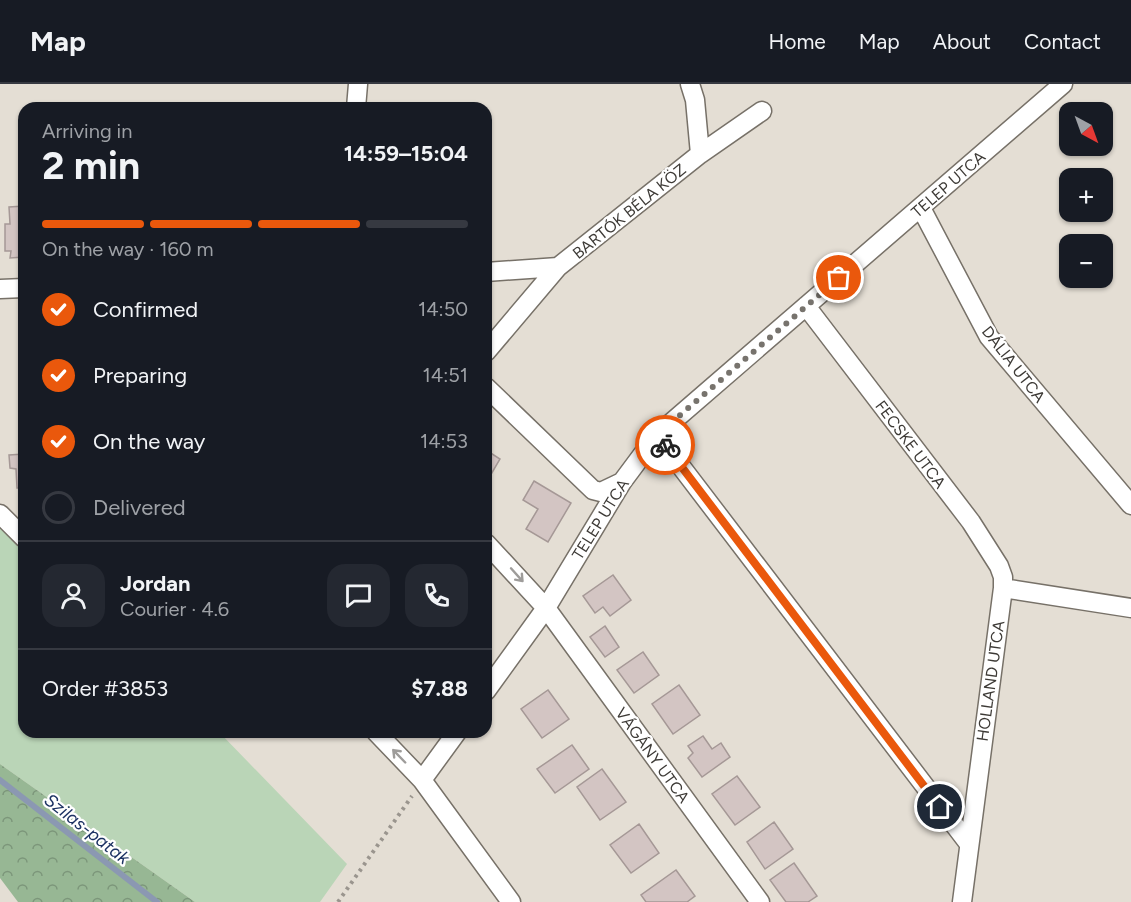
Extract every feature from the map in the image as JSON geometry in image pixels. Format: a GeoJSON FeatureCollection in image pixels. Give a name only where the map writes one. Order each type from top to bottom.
{"type":"FeatureCollection","features":[{"type":"Feature","properties":{"kind":"street"},"geometry":{"type":"LineString","coordinates":[[356,102],[358,84]]}},
{"type":"Feature","properties":{"kind":"street","name":"BARTÓK BÉLA KÖZ"},"geometry":{"type":"LineString","coordinates":[[690,84],[700,154]]}},
{"type":"Feature","properties":{"kind":"street","name":"TELEP UTCA"},"geometry":{"type":"LineString","coordinates":[[492,683],[546,608],[622,482],[657,435],[1063,84]]}},
{"type":"Feature","properties":{"kind":"street","name":"BARTÓK BÉLA KÖZ"},"geometry":{"type":"LineString","coordinates":[[492,345],[558,267],[700,154],[762,111]]}},
{"type":"Feature","properties":{"kind":"street","name":"DÁLIA UTCA"},"geometry":{"type":"LineString","coordinates":[[921,208],[989,337],[1131,505]]}},
{"type":"Feature","properties":{"kind":"street","name":"BARTÓK BÉLA KÖZ"},"geometry":{"type":"LineString","coordinates":[[492,272],[558,267]]}},
{"type":"Feature","properties":{"kind":"street"},"geometry":{"type":"LineString","coordinates":[[0,290],[18,288]]}},
{"type":"Feature","properties":{"kind":"street","name":"FECSKE UTCA"},"geometry":{"type":"LineString","coordinates":[[807,306],[971,522],[999,566],[1003,577],[1003,588]]}},
{"type":"Feature","properties":{"kind":"street"},"geometry":{"type":"LineString","coordinates":[[492,393],[593,490],[601,492],[622,482]]}},
{"type":"Feature","properties":{"kind":"street"},"geometry":{"type":"LineString","coordinates":[[657,435],[969,844]]}},
{"type":"Feature","properties":{"kind":"street"},"geometry":{"type":"LineString","coordinates":[[0,514],[18,531]]}},
{"type":"Feature","properties":{"kind":"street","name":"VÁGÁNY UTCA"},"geometry":{"type":"LineString","coordinates":[[492,550],[546,608],[760,902]]}},
{"type":"Feature","properties":{"kind":"street"},"geometry":{"type":"LineString","coordinates":[[1003,588],[1131,608]]}},
{"type":"Feature","properties":{"kind":"street","name":"HOLLAND UTCA"},"geometry":{"type":"LineString","coordinates":[[962,902],[1003,588]]}},
{"type":"Feature","properties":{"kind":"street"},"geometry":{"type":"LineString","coordinates":[[382,738],[422,780],[511,902]]}},
{"type":"Feature","properties":{"kind":"street"},"geometry":{"type":"LineString","coordinates":[[422,780],[453,738]]}},
{"type":"Feature","properties":{"kind":"path"},"geometry":{"type":"LineString","coordinates":[[338,902],[422,780]]}},
{"type":"Feature","properties":{"kind":"green space"},"geometry":{"type":"Polygon","coordinates":[[[0,509],[18,527],[18,738],[225,738],[347,864],[320,902],[195,902],[0,764],[0,509]]]}},
{"type":"Feature","properties":{"kind":"green space"},"geometry":{"type":"Polygon","coordinates":[[[0,764],[195,902],[18,902],[0,878],[0,764]]]}},
{"type":"Feature","properties":{"kind":"building"},"geometry":{"type":"Polygon","coordinates":[[[18,206],[18,257],[10,258],[11,251],[5,251],[5,224],[10,224],[9,207],[18,206]]]}},
{"type":"Feature","properties":{"kind":"building"},"geometry":{"type":"Polygon","coordinates":[[[18,454],[18,488],[16,469],[10,468],[9,455],[18,454]]]}},
{"type":"Feature","properties":{"kind":"building"},"geometry":{"type":"Polygon","coordinates":[[[492,454],[500,459],[492,473],[492,454]]]}},
{"type":"Feature","properties":{"kind":"building"},"geometry":{"type":"Polygon","coordinates":[[[534,481],[571,503],[548,542],[526,529],[538,509],[523,500],[534,481]]]}},
{"type":"Feature","properties":{"kind":"building"},"geometry":{"type":"Polygon","coordinates":[[[613,575],[631,600],[610,616],[603,607],[595,613],[583,596],[613,575]]]}},
{"type":"Feature","properties":{"kind":"building"},"geometry":{"type":"Polygon","coordinates":[[[605,626],[619,647],[605,657],[590,637],[605,626]]]}},
{"type":"Feature","properties":{"kind":"building"},"geometry":{"type":"Polygon","coordinates":[[[643,652],[659,675],[634,693],[617,670],[643,652]]]}},
{"type":"Feature","properties":{"kind":"building"},"geometry":{"type":"Polygon","coordinates":[[[679,685],[700,715],[673,734],[652,704],[679,685]]]}},
{"type":"Feature","properties":{"kind":"building"},"geometry":{"type":"Polygon","coordinates":[[[548,690],[569,719],[542,738],[521,709],[548,690]]]}},
{"type":"Feature","properties":{"kind":"building"},"geometry":{"type":"Polygon","coordinates":[[[703,736],[712,749],[721,743],[730,757],[702,777],[688,758],[693,753],[688,746],[703,736]]]}},
{"type":"Feature","properties":{"kind":"building"},"geometry":{"type":"Polygon","coordinates":[[[572,745],[589,769],[555,793],[537,769],[572,745]]]}},
{"type":"Feature","properties":{"kind":"building"},"geometry":{"type":"Polygon","coordinates":[[[602,769],[626,802],[600,820],[577,787],[602,769]]]}},
{"type":"Feature","properties":{"kind":"building"},"geometry":{"type":"Polygon","coordinates":[[[737,776],[760,807],[735,825],[712,794],[737,776]]]}},
{"type":"Feature","properties":{"kind":"building"},"geometry":{"type":"Polygon","coordinates":[[[774,822],[793,849],[765,869],[747,842],[774,822]]]}},
{"type":"Feature","properties":{"kind":"building"},"geometry":{"type":"Polygon","coordinates":[[[639,824],[659,853],[631,873],[610,845],[639,824]]]}},
{"type":"Feature","properties":{"kind":"building"},"geometry":{"type":"Polygon","coordinates":[[[794,863],[817,896],[808,902],[786,902],[770,880],[794,863]]]}},
{"type":"Feature","properties":{"kind":"building"},"geometry":{"type":"Polygon","coordinates":[[[676,870],[695,896],[687,902],[646,902],[641,895],[676,870]]]}},
{"type":"Feature","properties":{"kind":"waterway","name":"Szilas-patak"},"geometry":{"type":"LineString","coordinates":[[0,780],[157,902]]}},
{"type":"Feature","properties":{"kind":"way so far"},"geometry":{"type":"LineString","coordinates":[[665,445],[657,435],[839,278]]}},
{"type":"Feature","properties":{"kind":"route"},"geometry":{"type":"LineString","coordinates":[[665,445],[940,807]]}}]}
